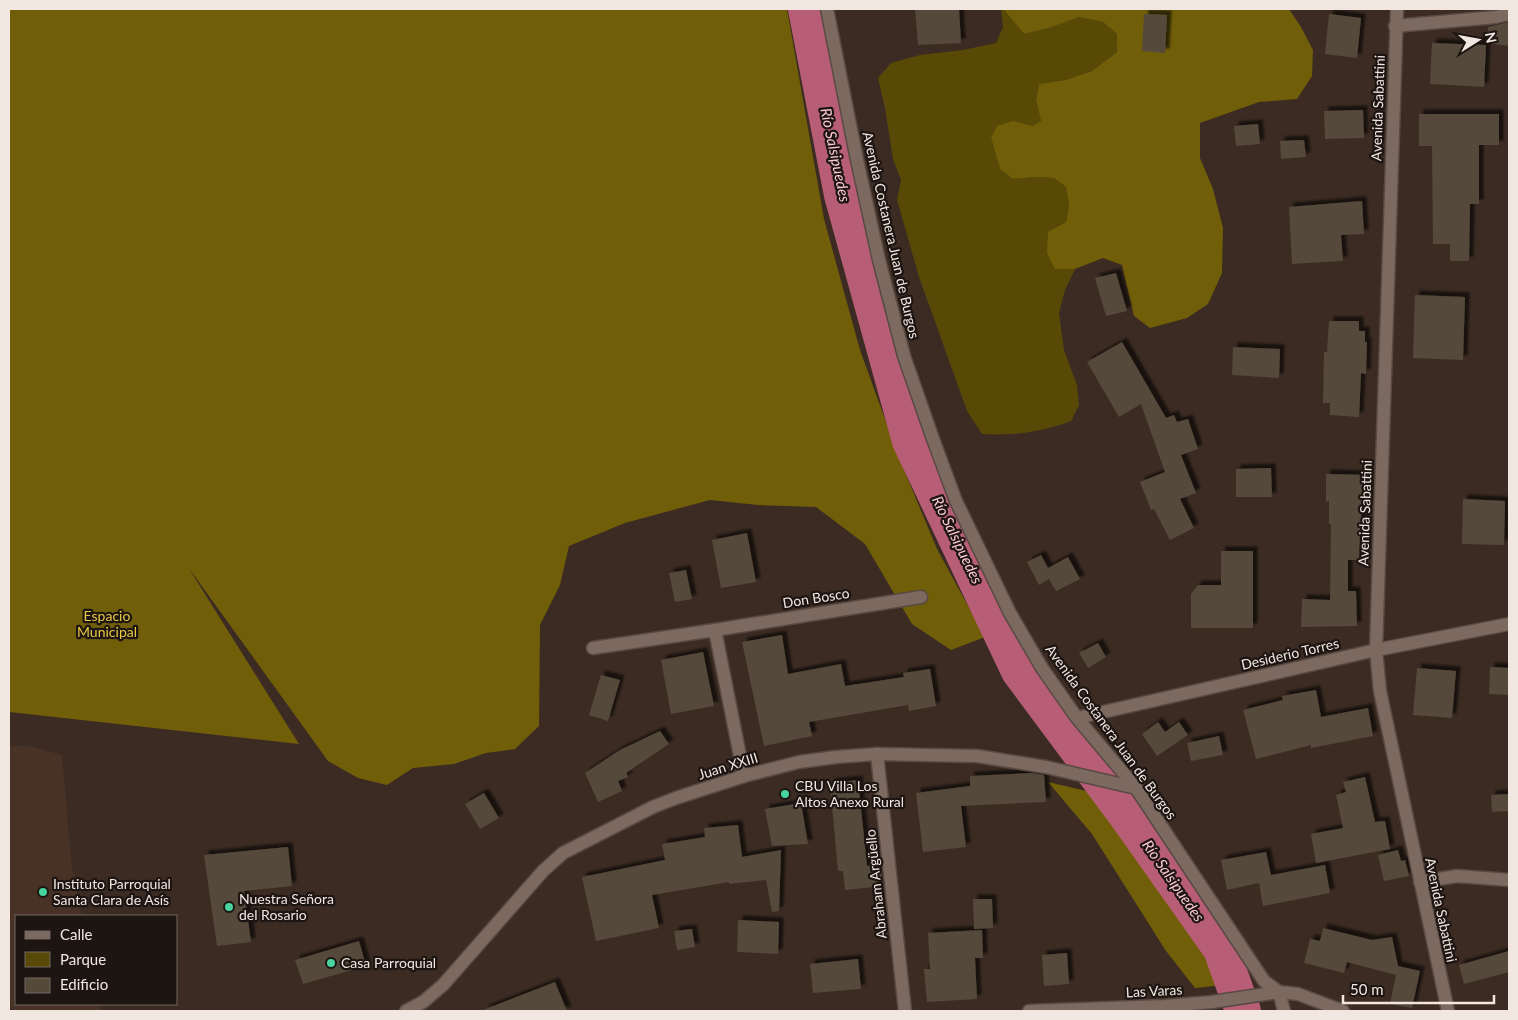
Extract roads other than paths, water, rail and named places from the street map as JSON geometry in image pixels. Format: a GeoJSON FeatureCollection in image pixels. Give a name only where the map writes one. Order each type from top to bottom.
{"type":"FeatureCollection","features":[{"type":"Feature","properties":{"kind":"street","name":"Avenida Costanera Juan de Burgos"},"geometry":{"type":"LineString","coordinates":[[827,9],[879,260],[904,356],[956,502],[1010,613],[1042,668],[1077,718],[1136,788],[1264,981],[1279,992]]}},
{"type":"Feature","properties":{"kind":"street","name":"Avenida Sabattini"},"geometry":{"type":"LineString","coordinates":[[1397,9],[1376,650],[1380,691],[1448,1011]]}},
{"type":"Feature","properties":{"kind":"street"},"geometry":{"type":"LineString","coordinates":[[1396,26],[1496,17],[1509,14]]}},
{"type":"Feature","properties":{"kind":"street","name":"Don Bosco"},"geometry":{"type":"LineString","coordinates":[[593,648],[921,597]]}},
{"type":"Feature","properties":{"kind":"street","name":"Desiderio Torres"},"geometry":{"type":"LineString","coordinates":[[1077,718],[1376,650],[1509,624]]}},
{"type":"Feature","properties":{"kind":"street"},"geometry":{"type":"LineString","coordinates":[[715,630],[744,776]]}},
{"type":"Feature","properties":{"kind":"street","name":"Juan XXIII"},"geometry":{"type":"LineString","coordinates":[[406,1011],[423,1002],[443,985],[543,871],[564,853],[654,807],[744,776],[799,762],[836,757],[877,754],[977,756],[1046,767],[1136,788]]}},
{"type":"Feature","properties":{"kind":"street","name":"Abraham Argüello"},"geometry":{"type":"LineString","coordinates":[[877,754],[905,1011]]}},
{"type":"Feature","properties":{"kind":"street"},"geometry":{"type":"LineString","coordinates":[[1420,882],[1457,876],[1509,880]]}},
{"type":"Feature","properties":{"kind":"street"},"geometry":{"type":"LineString","coordinates":[[1284,1011],[1279,992],[1298,994],[1343,1011]]}},
{"type":"Feature","properties":{"kind":"street","name":"Las Varas"},"geometry":{"type":"LineString","coordinates":[[1029,1011],[1165,1006],[1212,1002],[1279,992]]}},
{"type":"Feature","properties":{"kind":"waterway","name":"Río Salsipuedes"},"geometry":{"type":"LineString","coordinates":[[806,9],[842,195],[910,441],[1019,671],[1129,819],[1221,949],[1243,1011]]}},
{"type":"Feature","properties":{"kind":"place","name":"CBU Villa Los Altos Anexo Rural"},"geometry":{"type":"Point","coordinates":[785,794]}},
{"type":"Feature","properties":{"kind":"place","name":"Instituto Parroquial Santa Clara de Asís"},"geometry":{"type":"Point","coordinates":[43,892]}},
{"type":"Feature","properties":{"kind":"place","name":"Nuestra Señora del Rosario"},"geometry":{"type":"Point","coordinates":[229,907]}},
{"type":"Feature","properties":{"kind":"place","name":"Casa Parroquial"},"geometry":{"type":"Point","coordinates":[331,963]}},
{"type":"Feature","properties":{"kind":"park label","name":"Espacio Municipal"},"geometry":{"type":"Point","coordinates":[107,624]}}]}
